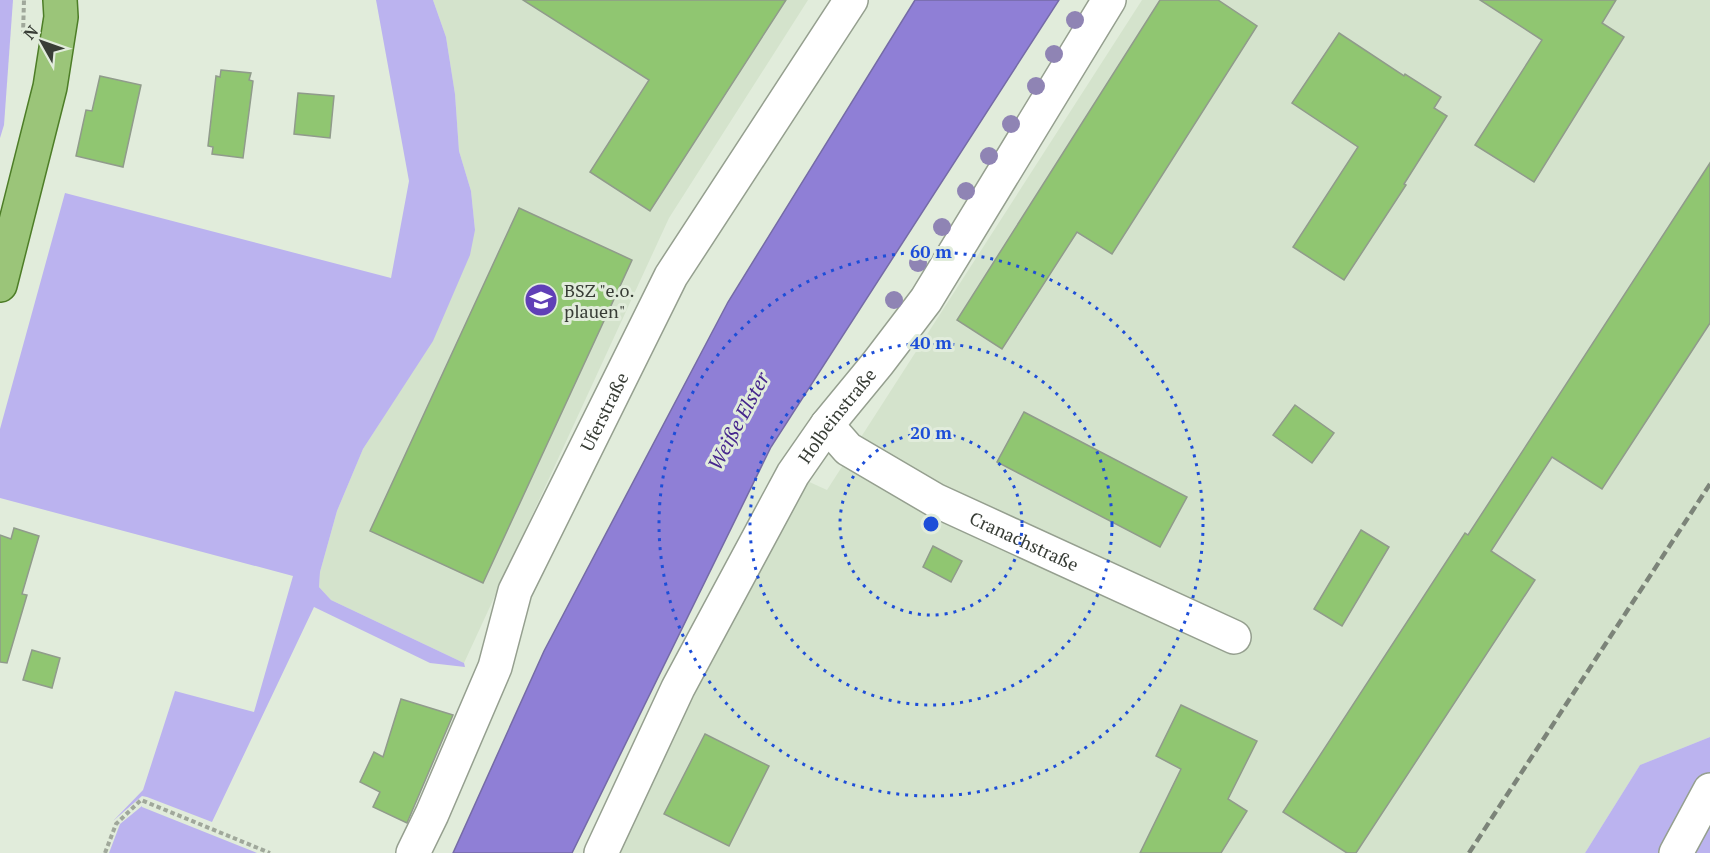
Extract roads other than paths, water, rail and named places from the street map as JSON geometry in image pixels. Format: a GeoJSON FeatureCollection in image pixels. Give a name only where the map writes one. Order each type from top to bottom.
{"type":"FeatureCollection","features":[{"type":"Feature","properties":{"kind":"main road"},"geometry":{"type":"LineString","coordinates":[[0,285],[50,87],[60,17],[60,0]]}},
{"type":"Feature","properties":{"kind":"street","name":"Uferstraße"},"geometry":{"type":"LineString","coordinates":[[413,853],[495,667],[515,591],[670,276],[851,0]]}},
{"type":"Feature","properties":{"kind":"street","name":"Holbeinstraße"},"geometry":{"type":"LineString","coordinates":[[601,853],[678,688],[793,474],[826,425],[878,363],[926,300],[1109,0]]}},
{"type":"Feature","properties":{"kind":"street","name":"Cranachstraße"},"geometry":{"type":"LineString","coordinates":[[826,425],[848,449],[935,500],[1234,637]]}},
{"type":"Feature","properties":{"kind":"street"},"geometry":{"type":"LineString","coordinates":[[1676,853],[1710,790]]}},
{"type":"Feature","properties":{"kind":"water","name":"Weiße Elster"},"geometry":{"type":"Polygon","coordinates":[[[915,0],[1059,0],[771,447],[572,853],[453,853],[544,651],[728,302],[915,0]]]}},
{"type":"Feature","properties":{"kind":"railway"},"geometry":{"type":"LineString","coordinates":[[1469,853],[1710,484]]}},
{"type":"Feature","properties":{"kind":"place","name":"BSZ \"e.o. plauen\""},"geometry":{"type":"Point","coordinates":[541,300]}}]}
